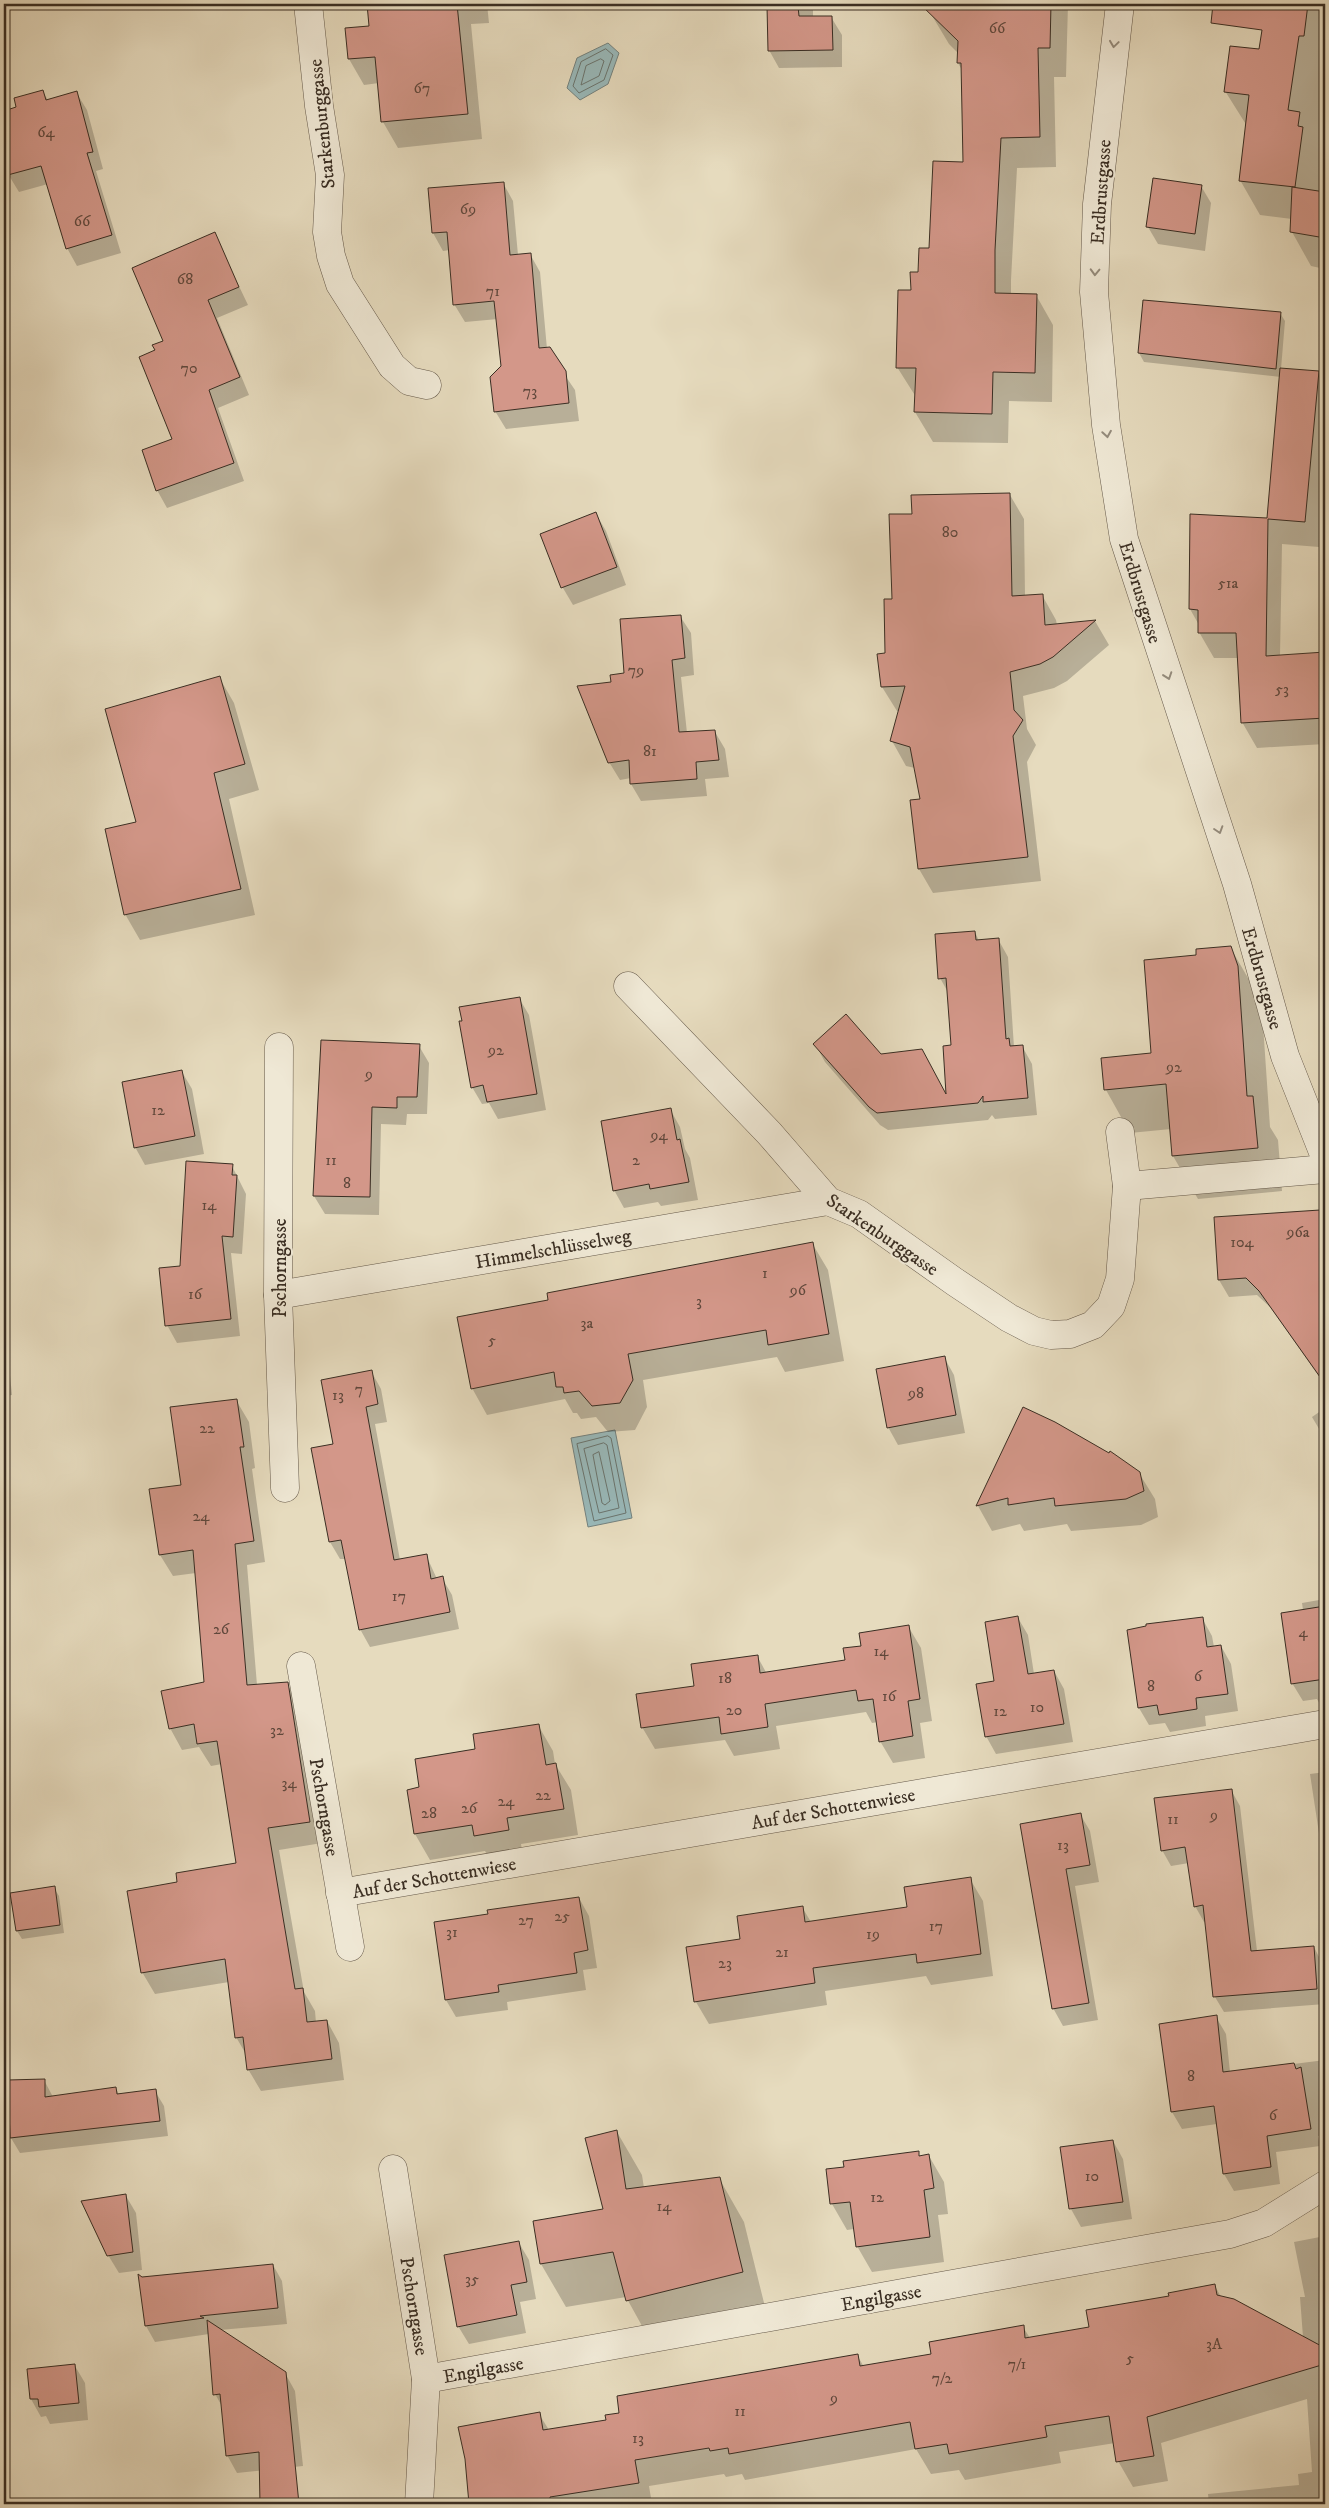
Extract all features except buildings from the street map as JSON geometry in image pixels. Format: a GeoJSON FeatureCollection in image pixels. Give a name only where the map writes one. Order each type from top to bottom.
{"type":"FeatureCollection","features":[{"type":"Feature","properties":{"kind":"street","name":"Starkenburggasse"},"geometry":{"type":"LineString","coordinates":[[308,4],[319,106],[330,175],[327,232],[330,256],[340,284],[392,366],[409,381],[427,385]]}},
{"type":"Feature","properties":{"kind":"street","name":"Erdbrustgasse"},"geometry":{"type":"LineString","coordinates":[[1120,4],[1097,204],[1094,292],[1106,424],[1124,539],[1237,884],[1285,1056],[1325,1157]]}},
{"type":"Feature","properties":{"kind":"street","name":"Starkenburggasse"},"geometry":{"type":"LineString","coordinates":[[628,986],[769,1133],[828,1201],[859,1214],[1009,1318],[1034,1331],[1051,1334],[1070,1334],[1093,1325],[1111,1306],[1120,1279],[1127,1186],[1120,1132]]}},
{"type":"Feature","properties":{"kind":"street","name":"Pschorngasse"},"geometry":{"type":"LineString","coordinates":[[279,1047],[278,1296],[285,1488]]}},
{"type":"Feature","properties":{"kind":"street"},"geometry":{"type":"LineString","coordinates":[[1127,1186],[1325,1170]]}},
{"type":"Feature","properties":{"kind":"street","name":"Himmelschlüsselweg"},"geometry":{"type":"LineString","coordinates":[[278,1296],[828,1201]]}},
{"type":"Feature","properties":{"kind":"street","name":"Pschorngasse"},"geometry":{"type":"LineString","coordinates":[[301,1666],[350,1947]]}},
{"type":"Feature","properties":{"kind":"street","name":"Auf der Schottenwiese"},"geometry":{"type":"LineString","coordinates":[[340,1893],[1325,1724]]}},
{"type":"Feature","properties":{"kind":"street","name":"Pschorngasse"},"geometry":{"type":"LineString","coordinates":[[393,2169],[426,2379],[420,2504]]}},
{"type":"Feature","properties":{"kind":"street","name":"Engilgasse"},"geometry":{"type":"LineString","coordinates":[[426,2379],[1230,2234],[1264,2223],[1325,2185]]}},
{"type":"Feature","properties":{"kind":"water"},"geometry":{"type":"Polygon","coordinates":[[[608,43],[619,53],[608,84],[580,100],[567,88],[577,58],[608,43]]]}},
{"type":"Feature","properties":{"kind":"water"},"geometry":{"type":"Polygon","coordinates":[[[615,1430],[632,1518],[588,1527],[571,1438],[615,1430]]]}}]}
